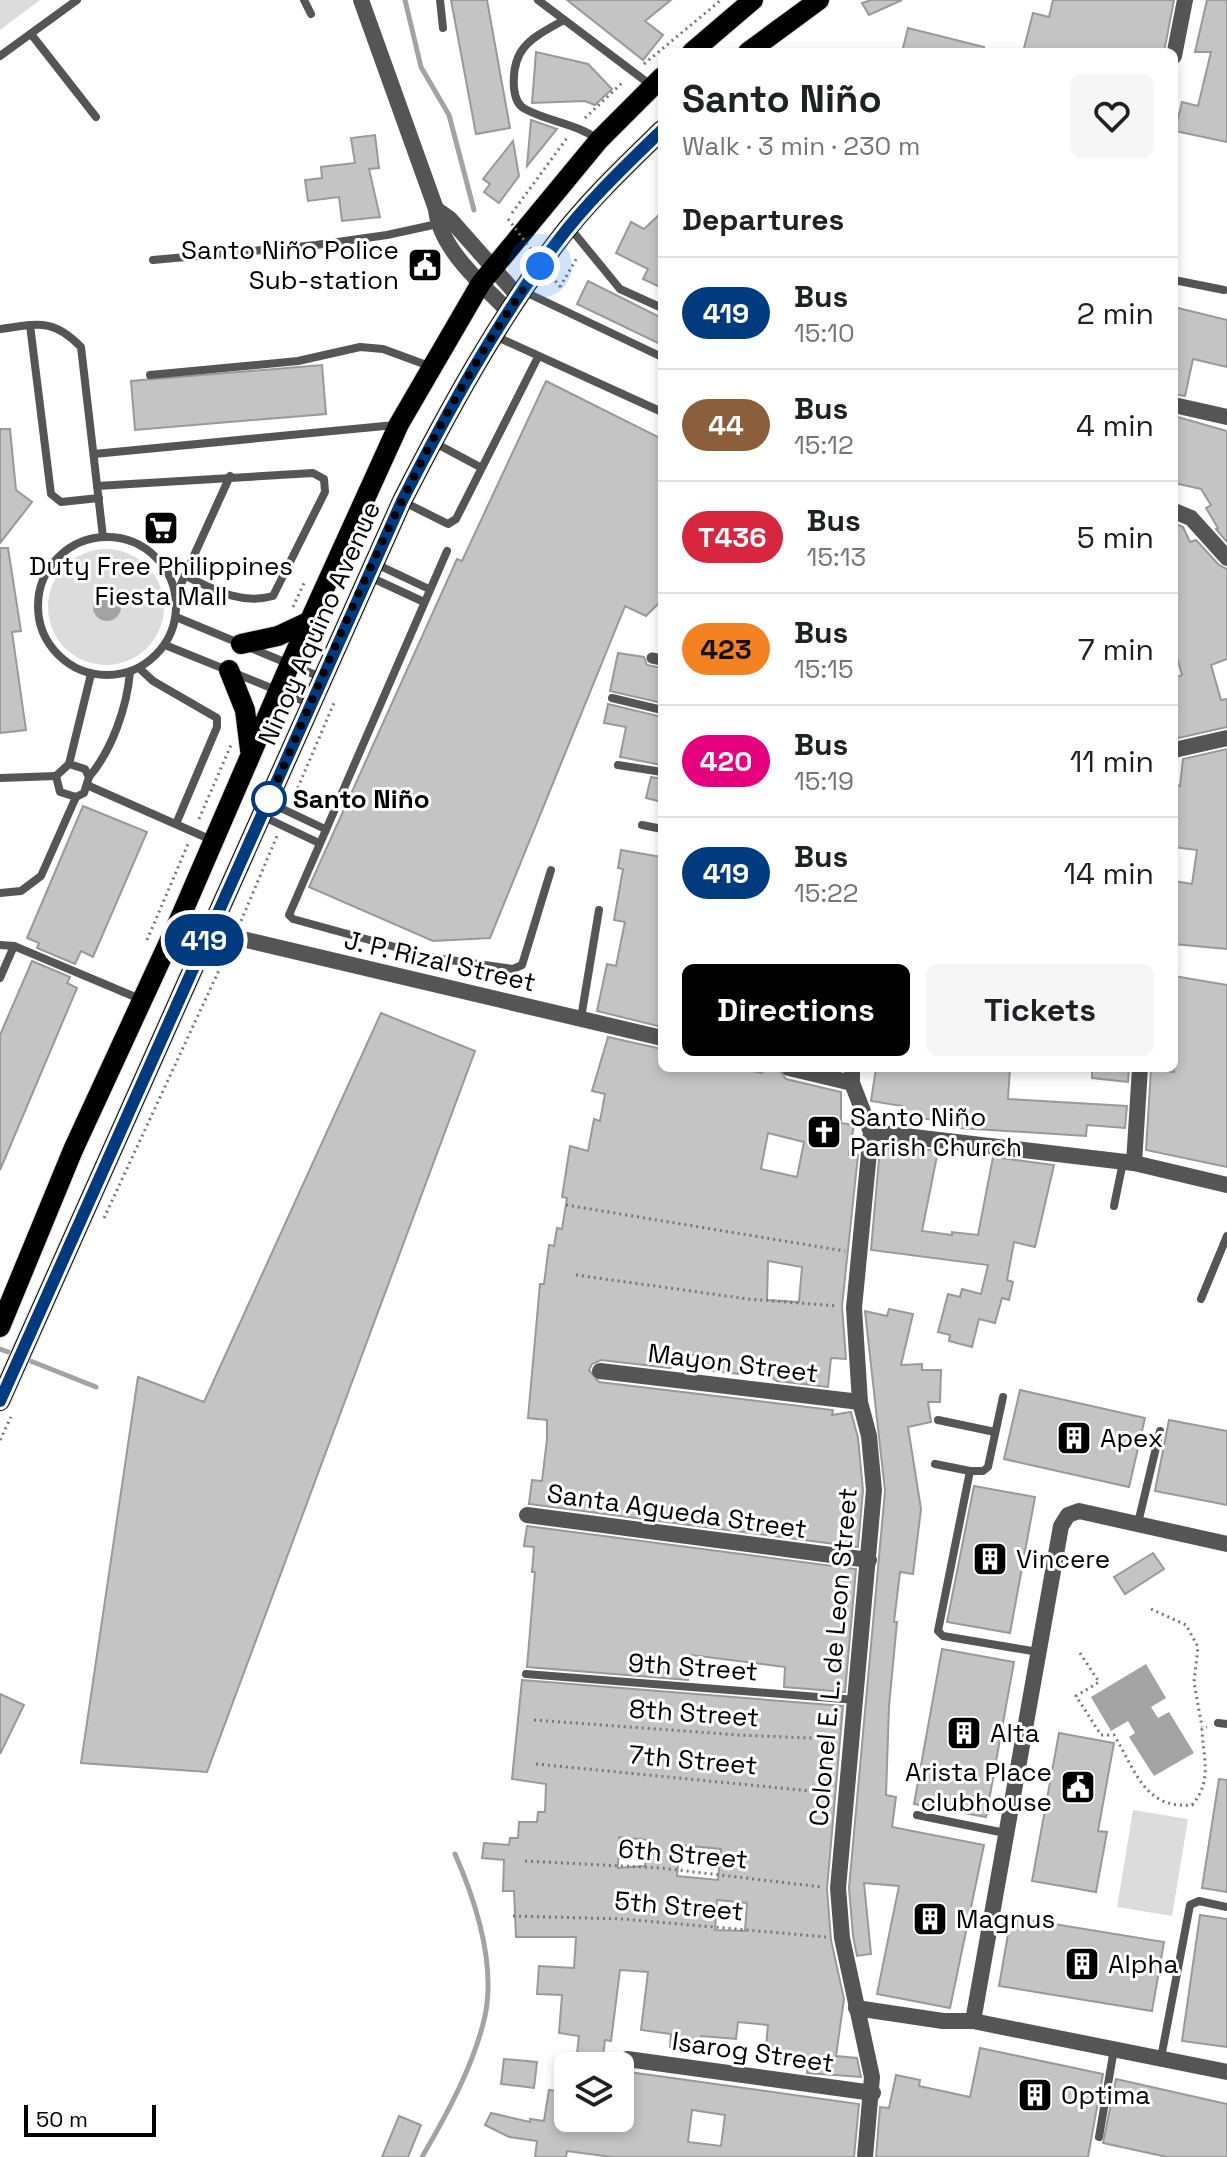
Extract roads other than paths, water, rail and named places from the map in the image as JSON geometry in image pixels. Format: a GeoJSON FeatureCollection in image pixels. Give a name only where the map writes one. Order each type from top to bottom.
{"type":"FeatureCollection","features":[{"type":"Feature","properties":{"kind":"main road"},"geometry":{"type":"LineString","coordinates":[[753,48],[819,0]]}},
{"type":"Feature","properties":{"kind":"main road"},"geometry":{"type":"LineString","coordinates":[[696,48],[746,3]]}},
{"type":"Feature","properties":{"kind":"main road","name":"Ninoy Aquino Avenue"},"geometry":{"type":"LineString","coordinates":[[0,1326],[73,1150],[181,916],[290,664],[399,424],[487,276],[599,140],[657,82]]}},
{"type":"Feature","properties":{"kind":"main road","name":"Ninoy Aquino Avenue"},"geometry":{"type":"LineString","coordinates":[[0,1401],[208,929],[402,501],[433,441],[492,335],[516,299],[570,227],[658,134]]}},
{"type":"Feature","properties":{"kind":"main road"},"geometry":{"type":"LineString","coordinates":[[241,644],[278,636],[310,621]]}},
{"type":"Feature","properties":{"kind":"main road"},"geometry":{"type":"LineString","coordinates":[[229,670],[245,710],[250,756]]}},
{"type":"Feature","properties":{"kind":"street"},"geometry":{"type":"LineString","coordinates":[[361,0],[441,218],[487,276],[516,299]]}},
{"type":"Feature","properties":{"kind":"street"},"geometry":{"type":"LineString","coordinates":[[1176,48],[1185,0]]}},
{"type":"Feature","properties":{"kind":"street"},"geometry":{"type":"LineString","coordinates":[[1178,406],[1227,417]]}},
{"type":"Feature","properties":{"kind":"street"},"geometry":{"type":"LineString","coordinates":[[1178,513],[1191,518],[1227,558]]}},
{"type":"Feature","properties":{"kind":"street"},"geometry":{"type":"LineString","coordinates":[[1178,749],[1227,738]]}},
{"type":"Feature","properties":{"kind":"street","name":"J. P. Rizal Street"},"geometry":{"type":"LineString","coordinates":[[181,916],[208,929],[658,1037]]}},
{"type":"Feature","properties":{"kind":"street"},"geometry":{"type":"LineString","coordinates":[[825,1072],[852,1075]]}},
{"type":"Feature","properties":{"kind":"street"},"geometry":{"type":"LineString","coordinates":[[1128,1163],[1139,1072]]}},
{"type":"Feature","properties":{"kind":"street","name":"Colonel E. L. de Leon Street"},"geometry":{"type":"LineString","coordinates":[[852,1075],[871,1132],[854,1308],[860,1402],[869,1436],[874,1490],[838,1888],[842,1938],[873,2093],[865,2157]]}},
{"type":"Feature","properties":{"kind":"street"},"geometry":{"type":"LineString","coordinates":[[871,1132],[1128,1163],[1227,1185]]}},
{"type":"Feature","properties":{"kind":"street","name":"Mayon Street"},"geometry":{"type":"LineString","coordinates":[[600,1371],[860,1402]]}},
{"type":"Feature","properties":{"kind":"street"},"geometry":{"type":"LineString","coordinates":[[973,2021],[1061,1526],[1068,1515],[1079,1511],[1227,1544]]}},
{"type":"Feature","properties":{"kind":"street","name":"Santa Agueda Street"},"geometry":{"type":"LineString","coordinates":[[527,1515],[869,1560]]}},
{"type":"Feature","properties":{"kind":"street"},"geometry":{"type":"LineString","coordinates":[[856,2008],[943,2021],[973,2021],[1227,2072]]}},
{"type":"Feature","properties":{"kind":"street","name":"Isarog Street"},"geometry":{"type":"LineString","coordinates":[[634,2060],[873,2093]]}},
{"type":"Feature","properties":{"kind":"lane"},"geometry":{"type":"LineString","coordinates":[[0,56],[77,0]]}},
{"type":"Feature","properties":{"kind":"lane"},"geometry":{"type":"LineString","coordinates":[[304,0],[311,14]]}},
{"type":"Feature","properties":{"kind":"lane"},"geometry":{"type":"LineString","coordinates":[[440,0],[443,28]]}},
{"type":"Feature","properties":{"kind":"lane"},"geometry":{"type":"LineString","coordinates":[[538,0],[657,82]]}},
{"type":"Feature","properties":{"kind":"lane"},"geometry":{"type":"LineString","coordinates":[[564,20],[536,35],[514,61],[515,98],[523,108],[585,129],[599,140]]}},
{"type":"Feature","properties":{"kind":"lane"},"geometry":{"type":"LineString","coordinates":[[31,34],[96,117]]}},
{"type":"Feature","properties":{"kind":"lane"},"geometry":{"type":"LineString","coordinates":[[153,260],[316,245],[441,218]]}},
{"type":"Feature","properties":{"kind":"lane"},"geometry":{"type":"LineString","coordinates":[[570,227],[620,289],[658,306]]}},
{"type":"Feature","properties":{"kind":"lane"},"geometry":{"type":"LineString","coordinates":[[1178,281],[1224,290]]}},
{"type":"Feature","properties":{"kind":"lane"},"geometry":{"type":"LineString","coordinates":[[516,299],[658,355]]}},
{"type":"Feature","properties":{"kind":"lane"},"geometry":{"type":"LineString","coordinates":[[0,329],[49,324],[65,330],[81,347],[103,537]]}},
{"type":"Feature","properties":{"kind":"lane"},"geometry":{"type":"LineString","coordinates":[[30,325],[51,494],[61,502],[99,498]]}},
{"type":"Feature","properties":{"kind":"lane"},"geometry":{"type":"LineString","coordinates":[[492,335],[658,410]]}},
{"type":"Feature","properties":{"kind":"lane"},"geometry":{"type":"LineString","coordinates":[[150,375],[298,361],[360,347],[383,349],[432,367]]}},
{"type":"Feature","properties":{"kind":"lane"},"geometry":{"type":"LineString","coordinates":[[402,501],[448,524],[452,523],[538,357]]}},
{"type":"Feature","properties":{"kind":"lane"},"geometry":{"type":"LineString","coordinates":[[94,454],[399,424]]}},
{"type":"Feature","properties":{"kind":"lane"},"geometry":{"type":"LineString","coordinates":[[433,441],[480,467]]}},
{"type":"Feature","properties":{"kind":"lane"},"geometry":{"type":"LineString","coordinates":[[97,486],[313,473],[324,479],[326,485],[273,596],[255,601],[227,595],[186,576]]}},
{"type":"Feature","properties":{"kind":"lane"},"geometry":{"type":"LineString","coordinates":[[176,595],[230,476]]}},
{"type":"Feature","properties":{"kind":"lane"},"geometry":{"type":"LineString","coordinates":[[103,537],[121,538],[154,555],[169,573],[176,595],[176,617],[165,645],[134,670],[111,675],[91,674],[57,655],[38,620],[42,581],[51,564],[83,541],[103,537]]}},
{"type":"Feature","properties":{"kind":"lane"},"geometry":{"type":"LineString","coordinates":[[447,551],[289,909],[293,919],[435,958],[513,969],[522,965],[551,870]]}},
{"type":"Feature","properties":{"kind":"lane"},"geometry":{"type":"LineString","coordinates":[[372,570],[429,589]]}},
{"type":"Feature","properties":{"kind":"lane"},"geometry":{"type":"LineString","coordinates":[[372,570],[424,602]]}},
{"type":"Feature","properties":{"kind":"lane"},"geometry":{"type":"LineString","coordinates":[[176,617],[323,678]]}},
{"type":"Feature","properties":{"kind":"lane"},"geometry":{"type":"LineString","coordinates":[[165,645],[311,704]]}},
{"type":"Feature","properties":{"kind":"lane"},"geometry":{"type":"LineString","coordinates":[[0,893],[21,891],[41,876],[76,797],[100,764],[128,694],[134,670]]}},
{"type":"Feature","properties":{"kind":"lane"},"geometry":{"type":"LineString","coordinates":[[134,670],[217,718],[217,727],[176,824]]}},
{"type":"Feature","properties":{"kind":"lane"},"geometry":{"type":"LineString","coordinates":[[0,778],[56,776],[69,764],[91,674]]}},
{"type":"Feature","properties":{"kind":"lane"},"geometry":{"type":"LineString","coordinates":[[612,698],[658,709]]}},
{"type":"Feature","properties":{"kind":"lane"},"geometry":{"type":"LineString","coordinates":[[69,764],[85,769],[89,782],[214,841]]}},
{"type":"Feature","properties":{"kind":"lane"},"geometry":{"type":"LineString","coordinates":[[618,765],[658,771]]}},
{"type":"Feature","properties":{"kind":"lane"},"geometry":{"type":"LineString","coordinates":[[56,776],[60,792],[76,797]]}},
{"type":"Feature","properties":{"kind":"lane"},"geometry":{"type":"LineString","coordinates":[[264,809],[325,829]]}},
{"type":"Feature","properties":{"kind":"lane"},"geometry":{"type":"LineString","coordinates":[[264,809],[319,843]]}},
{"type":"Feature","properties":{"kind":"lane"},"geometry":{"type":"LineString","coordinates":[[642,825],[658,828]]}},
{"type":"Feature","properties":{"kind":"lane"},"geometry":{"type":"LineString","coordinates":[[581,1019],[599,910]]}},
{"type":"Feature","properties":{"kind":"lane"},"geometry":{"type":"LineString","coordinates":[[0,945],[14,946],[143,1000]]}},
{"type":"Feature","properties":{"kind":"lane"},"geometry":{"type":"LineString","coordinates":[[0,978],[14,946]]}},
{"type":"Feature","properties":{"kind":"lane"},"geometry":{"type":"LineString","coordinates":[[1114,1206],[1128,1163]]}},
{"type":"Feature","properties":{"kind":"lane"},"geometry":{"type":"LineString","coordinates":[[1201,1299],[1227,1236]]}},
{"type":"Feature","properties":{"kind":"lane"},"geometry":{"type":"LineString","coordinates":[[935,1464],[970,1471],[983,1471],[988,1467],[1003,1397]]}},
{"type":"Feature","properties":{"kind":"lane"},"geometry":{"type":"LineString","coordinates":[[938,1420],[995,1432]]}},
{"type":"Feature","properties":{"kind":"lane"},"geometry":{"type":"LineString","coordinates":[[1138,1523],[1160,1431]]}},
{"type":"Feature","properties":{"kind":"lane"},"geometry":{"type":"LineString","coordinates":[[970,1471],[938,1631],[943,1636],[1038,1652]]}},
{"type":"Feature","properties":{"kind":"lane","name":"9th Street"},"geometry":{"type":"LineString","coordinates":[[526,1674],[856,1700]]}},
{"type":"Feature","properties":{"kind":"lane"},"geometry":{"type":"LineString","coordinates":[[917,1815],[1005,1833]]}},
{"type":"Feature","properties":{"kind":"lane"},"geometry":{"type":"LineString","coordinates":[[1161,2058],[1190,1905],[1199,1901],[1227,1907]]}},
{"type":"Feature","properties":{"kind":"lane"},"geometry":{"type":"LineString","coordinates":[[1099,2137],[1115,2048]]}},
{"type":"Feature","properties":{"kind":"waterway"},"geometry":{"type":"LineString","coordinates":[[405,0],[421,67],[449,115],[474,210]]}},
{"type":"Feature","properties":{"kind":"waterway"},"geometry":{"type":"LineString","coordinates":[[0,1349],[14,1354]]}},
{"type":"Feature","properties":{"kind":"waterway"},"geometry":{"type":"LineString","coordinates":[[23,1358],[96,1387]]}},
{"type":"Feature","properties":{"kind":"waterway"},"geometry":{"type":"LineString","coordinates":[[422,2157],[467,2071],[480,2034],[488,1996],[482,1933],[455,1854]]}},
{"type":"Feature","properties":{"kind":"place","name":"Santo Niño Police Sub-station"},"geometry":{"type":"Point","coordinates":[425,265]}},
{"type":"Feature","properties":{"kind":"place","name":"Duty Free Philippines Fiesta Mall"},"geometry":{"type":"Point","coordinates":[161,528]}},
{"type":"Feature","properties":{"kind":"place","name":"Santo Niño"},"geometry":{"type":"Point","coordinates":[269,799]}},
{"type":"Feature","properties":{"kind":"place","name":"Santo Niño Parish Church"},"geometry":{"type":"Point","coordinates":[824,1132]}},
{"type":"Feature","properties":{"kind":"place","name":"Apex"},"geometry":{"type":"Point","coordinates":[1074,1438]}},
{"type":"Feature","properties":{"kind":"place","name":"Vincere"},"geometry":{"type":"Point","coordinates":[990,1559]}},
{"type":"Feature","properties":{"kind":"place","name":"Alta"},"geometry":{"type":"Point","coordinates":[964,1733]}},
{"type":"Feature","properties":{"kind":"place","name":"Arista Place clubhouse"},"geometry":{"type":"Point","coordinates":[1078,1787]}},
{"type":"Feature","properties":{"kind":"place","name":"Magnus"},"geometry":{"type":"Point","coordinates":[930,1919]}},
{"type":"Feature","properties":{"kind":"place","name":"Alpha"},"geometry":{"type":"Point","coordinates":[1082,1964]}},
{"type":"Feature","properties":{"kind":"place","name":"Optima"},"geometry":{"type":"Point","coordinates":[1035,2095]}}]}
